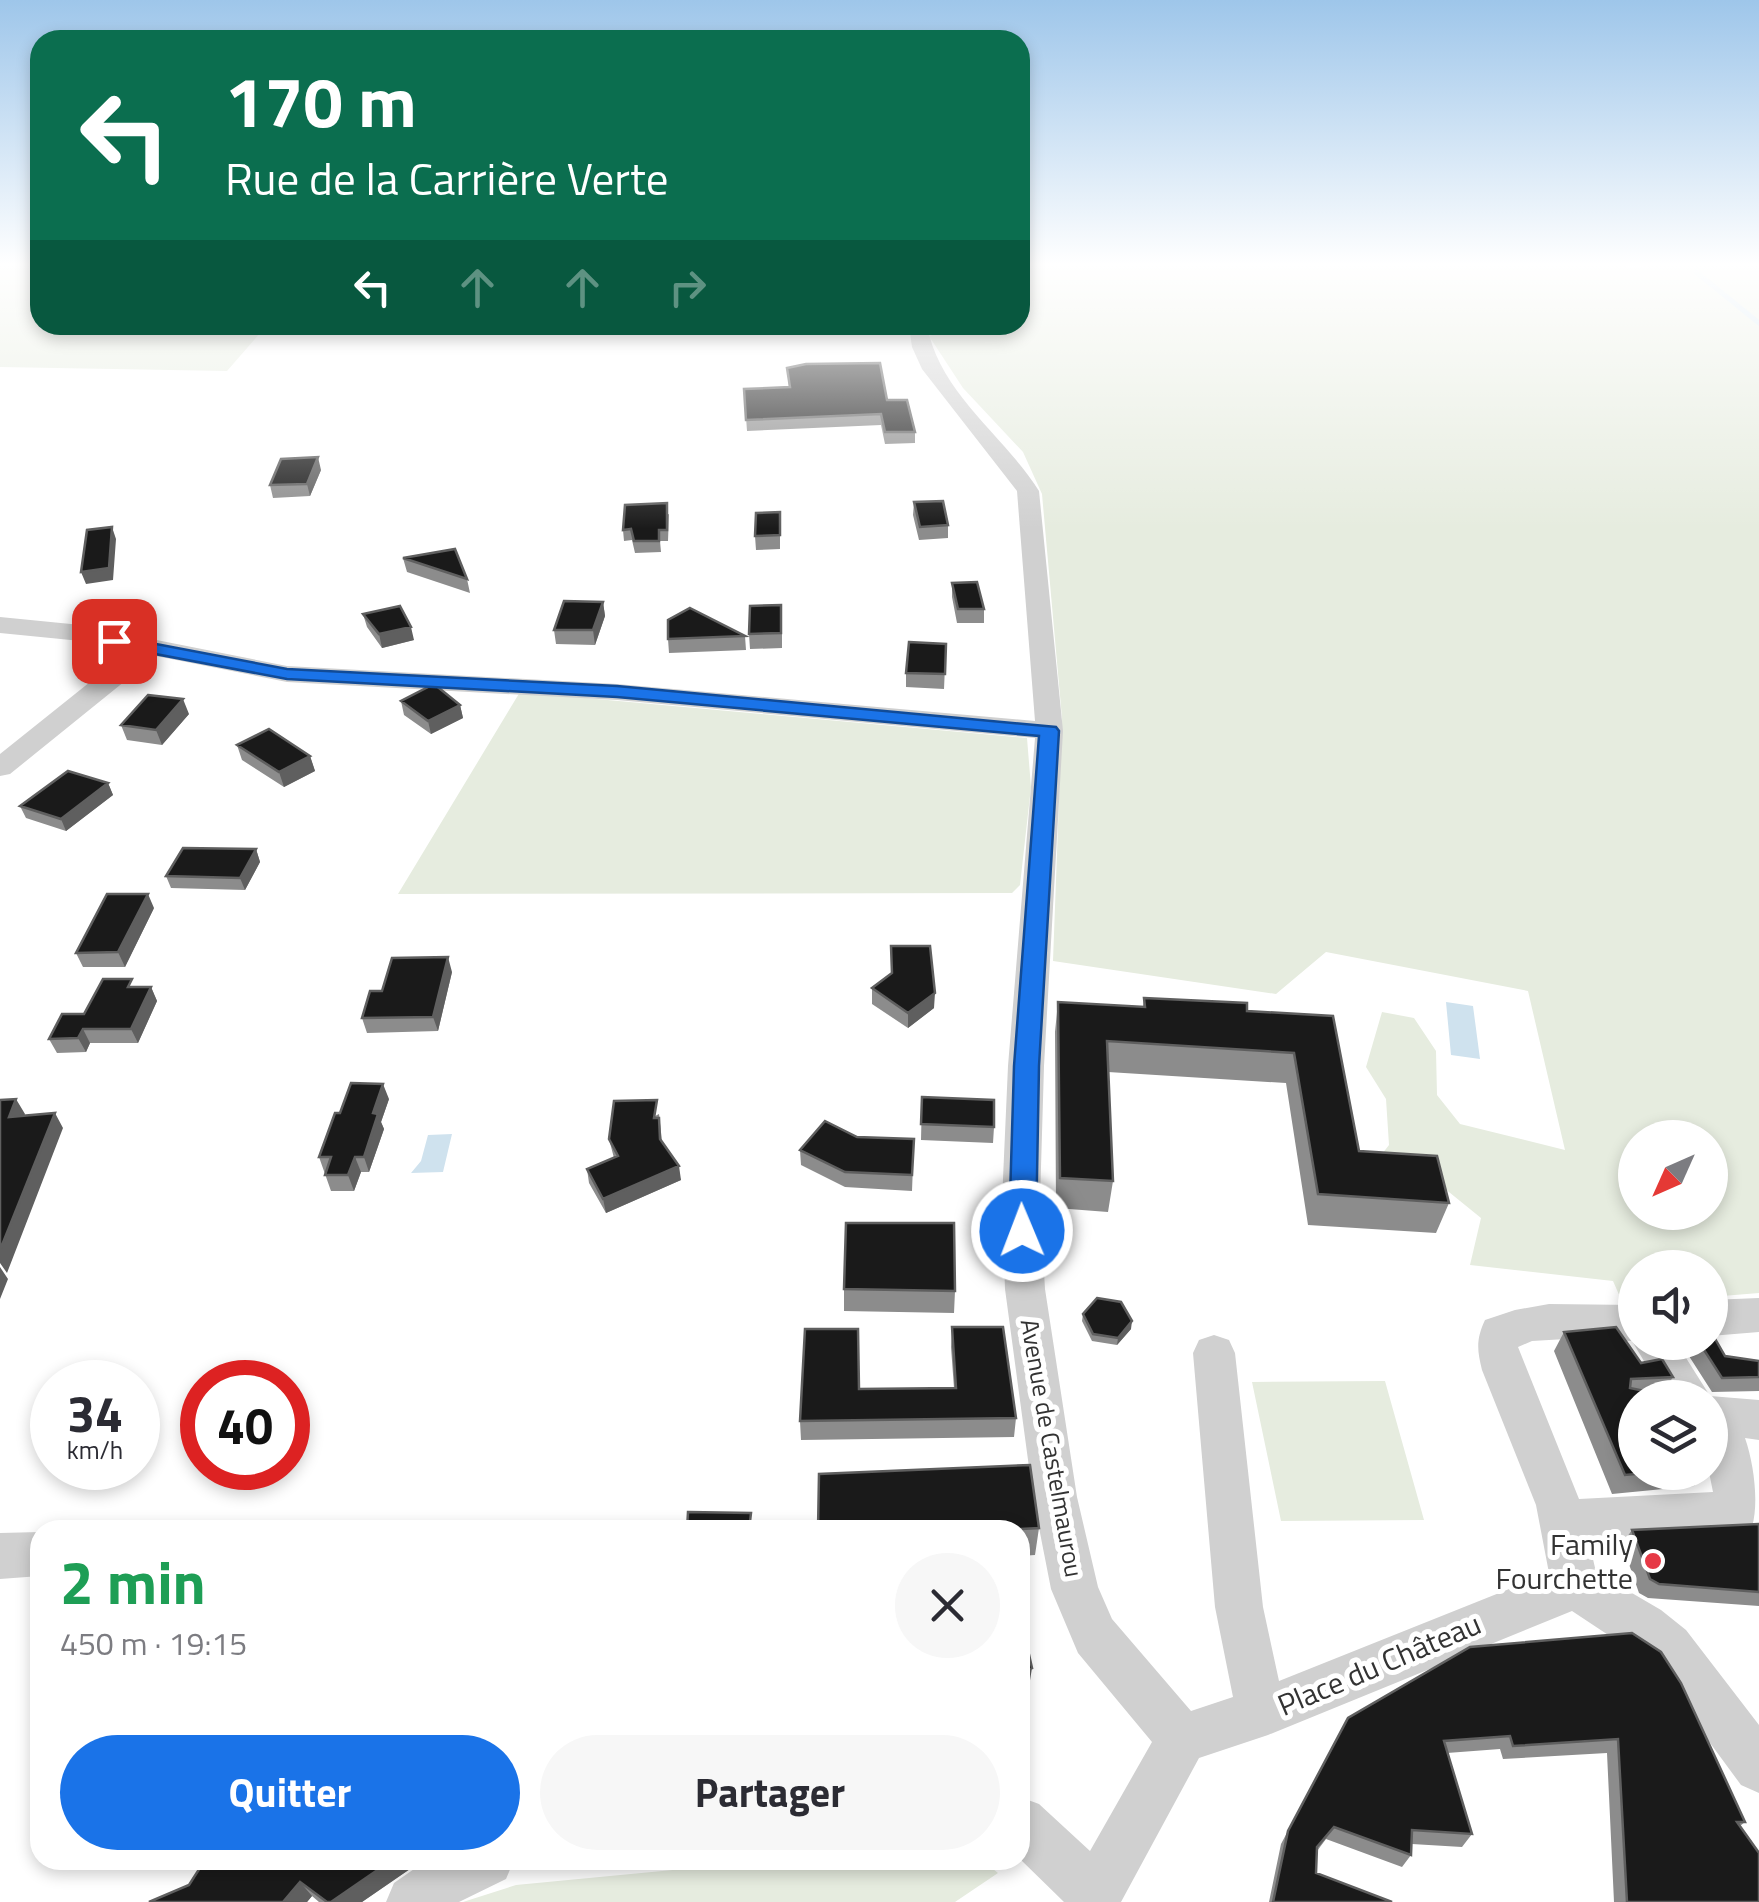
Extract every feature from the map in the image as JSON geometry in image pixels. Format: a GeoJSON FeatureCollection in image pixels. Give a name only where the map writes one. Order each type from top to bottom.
{"type":"FeatureCollection","features":[{"type":"Feature","properties":{"kind":"street","name":"Avenue de Castelmaurou"},"geometry":{"type":"LineString","coordinates":[[923,351],[933,373],[1015,466],[1028,491],[1049,731],[1026,1066],[1021,1201],[1025,1290],[1055,1497],[1075,1588],[1095,1636],[1182,1740]]}},
{"type":"Feature","properties":{"kind":"street"},"geometry":{"type":"LineString","coordinates":[[0,624],[81,634],[287,674],[617,692],[1049,731]]}},
{"type":"Feature","properties":{"kind":"street"},"geometry":{"type":"LineString","coordinates":[[0,768],[148,649]]}},
{"type":"Feature","properties":{"kind":"street"},"geometry":{"type":"LineString","coordinates":[[1728,1317],[1759,1315]]}},
{"type":"Feature","properties":{"kind":"street"},"geometry":{"type":"LineString","coordinates":[[1618,1323],[1514,1326],[1500,1333],[1497,1348],[1503,1370],[1564,1522],[1575,1586],[1644,1627],[1669,1647],[1759,1767]]}},
{"type":"Feature","properties":{"kind":"street"},"geometry":{"type":"LineString","coordinates":[[1214,1353],[1238,1607],[1252,1682],[1268,1710]]}},
{"type":"Feature","properties":{"kind":"street"},"geometry":{"type":"LineString","coordinates":[[1728,1417],[1759,1420]]}},
{"type":"Feature","properties":{"kind":"street"},"geometry":{"type":"LineString","coordinates":[[1728,1460],[1739,1508],[1748,1522]]}},
{"type":"Feature","properties":{"kind":"street"},"geometry":{"type":"LineString","coordinates":[[1564,1522],[1748,1522]]}},
{"type":"Feature","properties":{"kind":"street"},"geometry":{"type":"LineString","coordinates":[[0,1556],[30,1554]]}},
{"type":"Feature","properties":{"kind":"street","name":"Place du Château"},"geometry":{"type":"LineString","coordinates":[[1182,1740],[1268,1710],[1575,1586]]}},
{"type":"Feature","properties":{"kind":"street"},"geometry":{"type":"LineString","coordinates":[[1030,1833],[1094,1898],[1182,1740]]}},
{"type":"Feature","properties":{"kind":"street"},"geometry":{"type":"LineString","coordinates":[[413,1902],[464,1870]]}},
{"type":"Feature","properties":{"kind":"shaded area"},"geometry":{"type":"Polygon","coordinates":[[[0,351],[245,351],[227,371],[0,367],[0,351]]]}},
{"type":"Feature","properties":{"kind":"shaded area"},"geometry":{"type":"Polygon","coordinates":[[[939,351],[1759,351],[1759,1293],[1728,1296],[1728,1250],[1618,1250],[1618,1292],[1613,1281],[1470,1265],[1481,1218],[1428,1175],[1368,1172],[1389,1145],[1386,1099],[1366,1067],[1382,1012],[1414,1018],[1436,1051],[1437,1095],[1460,1124],[1565,1150],[1528,991],[1326,952],[1276,994],[1053,961],[1062,718],[1042,494],[1023,452],[963,388],[939,351]]]}},
{"type":"Feature","properties":{"kind":"shaded area"},"geometry":{"type":"Polygon","coordinates":[[[520,692],[1027,738],[1031,787],[1020,885],[1012,893],[398,894],[520,692]]]}},
{"type":"Feature","properties":{"kind":"shaded area"},"geometry":{"type":"Polygon","coordinates":[[[1385,1381],[1424,1520],[1281,1521],[1252,1382],[1385,1381]]]}},
{"type":"Feature","properties":{"kind":"shaded area"},"geometry":{"type":"Polygon","coordinates":[[[673,1870],[998,1873],[955,1902],[463,1902],[516,1885],[673,1870]]]}},
{"type":"Feature","properties":{"kind":"water"},"geometry":{"type":"Polygon","coordinates":[[[1446,1002],[1473,1006],[1480,1059],[1451,1055],[1446,1002]]]}},
{"type":"Feature","properties":{"kind":"water"},"geometry":{"type":"Polygon","coordinates":[[[452,1134],[443,1172],[411,1173],[421,1161],[428,1135],[452,1134]]]}},
{"type":"Feature","properties":{"kind":"building"},"geometry":{"type":"Polygon","coordinates":[[[880,363],[887,400],[907,400],[915,432],[885,432],[881,414],[746,420],[744,389],[790,387],[787,368],[880,363]]]}},
{"type":"Feature","properties":{"kind":"building"},"geometry":{"type":"Polygon","coordinates":[[[318,457],[307,484],[270,485],[281,459],[318,457]]]}},
{"type":"Feature","properties":{"kind":"building"},"geometry":{"type":"Polygon","coordinates":[[[943,501],[948,525],[920,527],[914,502],[943,501]]]}},
{"type":"Feature","properties":{"kind":"building"},"geometry":{"type":"Polygon","coordinates":[[[667,503],[667,530],[659,530],[659,541],[634,541],[631,529],[623,530],[625,505],[667,503]]]}},
{"type":"Feature","properties":{"kind":"building"},"geometry":{"type":"Polygon","coordinates":[[[780,512],[780,535],[755,536],[756,513],[780,512]]]}},
{"type":"Feature","properties":{"kind":"building"},"geometry":{"type":"Polygon","coordinates":[[[112,527],[109,568],[81,572],[87,530],[112,527]]]}},
{"type":"Feature","properties":{"kind":"building"},"geometry":{"type":"Polygon","coordinates":[[[455,549],[467,579],[403,558],[455,549]]]}},
{"type":"Feature","properties":{"kind":"building"},"geometry":{"type":"Polygon","coordinates":[[[977,582],[984,609],[958,609],[952,583],[977,582]]]}},
{"type":"Feature","properties":{"kind":"building"},"geometry":{"type":"Polygon","coordinates":[[[564,601],[603,602],[593,630],[554,630],[564,601]]]}},
{"type":"Feature","properties":{"kind":"building"},"geometry":{"type":"Polygon","coordinates":[[[781,605],[781,633],[749,634],[750,606],[781,605]]]}},
{"type":"Feature","properties":{"kind":"building"},"geometry":{"type":"Polygon","coordinates":[[[400,606],[411,627],[379,634],[363,614],[400,606]]]}},
{"type":"Feature","properties":{"kind":"building"},"geometry":{"type":"Polygon","coordinates":[[[690,608],[745,636],[668,639],[668,620],[690,608]]]}},
{"type":"Feature","properties":{"kind":"building"},"geometry":{"type":"Polygon","coordinates":[[[909,642],[946,644],[945,674],[906,673],[909,642]]]}},
{"type":"Feature","properties":{"kind":"building"},"geometry":{"type":"Polygon","coordinates":[[[434,684],[460,705],[428,721],[401,701],[434,684]]]}},
{"type":"Feature","properties":{"kind":"building"},"geometry":{"type":"Polygon","coordinates":[[[148,695],[183,699],[156,730],[121,725],[148,695]]]}},
{"type":"Feature","properties":{"kind":"building"},"geometry":{"type":"Polygon","coordinates":[[[269,729],[310,756],[279,772],[237,745],[269,729]]]}},
{"type":"Feature","properties":{"kind":"building"},"geometry":{"type":"Polygon","coordinates":[[[68,771],[108,783],[61,819],[20,806],[68,771]]]}},
{"type":"Feature","properties":{"kind":"building"},"geometry":{"type":"Polygon","coordinates":[[[183,848],[256,849],[240,878],[166,876],[183,848]]]}},
{"type":"Feature","properties":{"kind":"building"},"geometry":{"type":"Polygon","coordinates":[[[107,894],[148,894],[118,952],[76,953],[107,894]]]}},
{"type":"Feature","properties":{"kind":"building"},"geometry":{"type":"Polygon","coordinates":[[[891,946],[930,946],[935,993],[908,1013],[872,988],[892,973],[891,946]]]}},
{"type":"Feature","properties":{"kind":"building"},"geometry":{"type":"Polygon","coordinates":[[[448,957],[433,1017],[362,1018],[370,991],[382,991],[392,958],[448,957]]]}},
{"type":"Feature","properties":{"kind":"building"},"geometry":{"type":"Polygon","coordinates":[[[103,979],[132,979],[128,987],[151,987],[131,1029],[83,1029],[78,1038],[49,1039],[62,1014],[84,1014],[103,979]]]}},
{"type":"Feature","properties":{"kind":"building"},"geometry":{"type":"Polygon","coordinates":[[[1144,998],[1247,1003],[1247,1011],[1333,1016],[1359,1151],[1437,1156],[1449,1203],[1318,1194],[1294,1053],[1107,1041],[1113,1181],[1060,1178],[1058,1002],[1145,1007],[1144,998]]]}},
{"type":"Feature","properties":{"kind":"building"},"geometry":{"type":"Polygon","coordinates":[[[351,1083],[383,1084],[373,1113],[378,1114],[364,1157],[355,1157],[348,1175],[325,1175],[331,1157],[319,1157],[351,1083]]]}},
{"type":"Feature","properties":{"kind":"building"},"geometry":{"type":"Polygon","coordinates":[[[922,1097],[994,1100],[994,1127],[921,1124],[922,1097]]]}},
{"type":"Feature","properties":{"kind":"building"},"geometry":{"type":"Polygon","coordinates":[[[16,1099],[9,1117],[55,1113],[0,1250],[0,1100],[16,1099]]]}},
{"type":"Feature","properties":{"kind":"building"},"geometry":{"type":"Polygon","coordinates":[[[657,1100],[654,1118],[659,1118],[660,1139],[679,1166],[603,1199],[587,1169],[618,1156],[609,1139],[614,1101],[657,1100]]]}},
{"type":"Feature","properties":{"kind":"building"},"geometry":{"type":"Polygon","coordinates":[[[825,1121],[857,1137],[914,1139],[912,1175],[845,1172],[800,1150],[825,1121]]]}},
{"type":"Feature","properties":{"kind":"building"},"geometry":{"type":"Polygon","coordinates":[[[846,1223],[954,1223],[955,1291],[844,1289],[846,1223]]]}},
{"type":"Feature","properties":{"kind":"building"},"geometry":{"type":"Polygon","coordinates":[[[1097,1298],[1121,1302],[1132,1321],[1118,1338],[1093,1334],[1083,1314],[1097,1298]]]}},
{"type":"Feature","properties":{"kind":"building"},"geometry":{"type":"Polygon","coordinates":[[[952,1327],[1003,1327],[1016,1418],[800,1421],[805,1329],[858,1329],[859,1389],[956,1388],[952,1327]]]}},
{"type":"Feature","properties":{"kind":"building"},"geometry":{"type":"Polygon","coordinates":[[[1616,1327],[1618,1360],[1641,1363],[1663,1360],[1673,1377],[1618,1380],[1618,1459],[1564,1332],[1616,1327]]]}},
{"type":"Feature","properties":{"kind":"building"},"geometry":{"type":"Polygon","coordinates":[[[1728,1356],[1759,1361],[1759,1377],[1722,1378],[1710,1360],[1728,1360],[1728,1356]]]}},
{"type":"Feature","properties":{"kind":"building"},"geometry":{"type":"Polygon","coordinates":[[[1030,1465],[1039,1528],[1030,1528],[1030,1520],[818,1520],[819,1474],[1030,1465]]]}},
{"type":"Feature","properties":{"kind":"building"},"geometry":{"type":"Polygon","coordinates":[[[688,1512],[751,1513],[750,1520],[688,1520],[688,1512]]]}},
{"type":"Feature","properties":{"kind":"building"},"geometry":{"type":"Polygon","coordinates":[[[1759,1524],[1759,1592],[1659,1584],[1650,1579],[1632,1530],[1759,1524]]]}},
{"type":"Feature","properties":{"kind":"building"},"geometry":{"type":"Polygon","coordinates":[[[1632,1633],[1661,1652],[1681,1683],[1745,1822],[1737,1822],[1759,1853],[1759,1902],[1627,1902],[1618,1739],[1513,1746],[1510,1736],[1444,1741],[1472,1834],[1412,1830],[1411,1855],[1334,1827],[1317,1847],[1316,1873],[1392,1902],[1273,1902],[1288,1831],[1348,1718],[1470,1647],[1632,1633]]]}},
{"type":"Feature","properties":{"kind":"building"},"geometry":{"type":"Polygon","coordinates":[[[199,1870],[377,1870],[331,1902],[300,1882],[283,1902],[149,1902],[189,1885],[199,1870]]]}},
{"type":"Feature","properties":{"kind":"place","name":"Family Fourchette"},"geometry":{"type":"Point","coordinates":[1653,1561]}},
{"type":"Feature","properties":{"kind":"route"},"geometry":{"type":"LineString","coordinates":[[114,641],[287,674],[617,692],[1049,731],[1026,1066],[1022,1231]]}}]}
